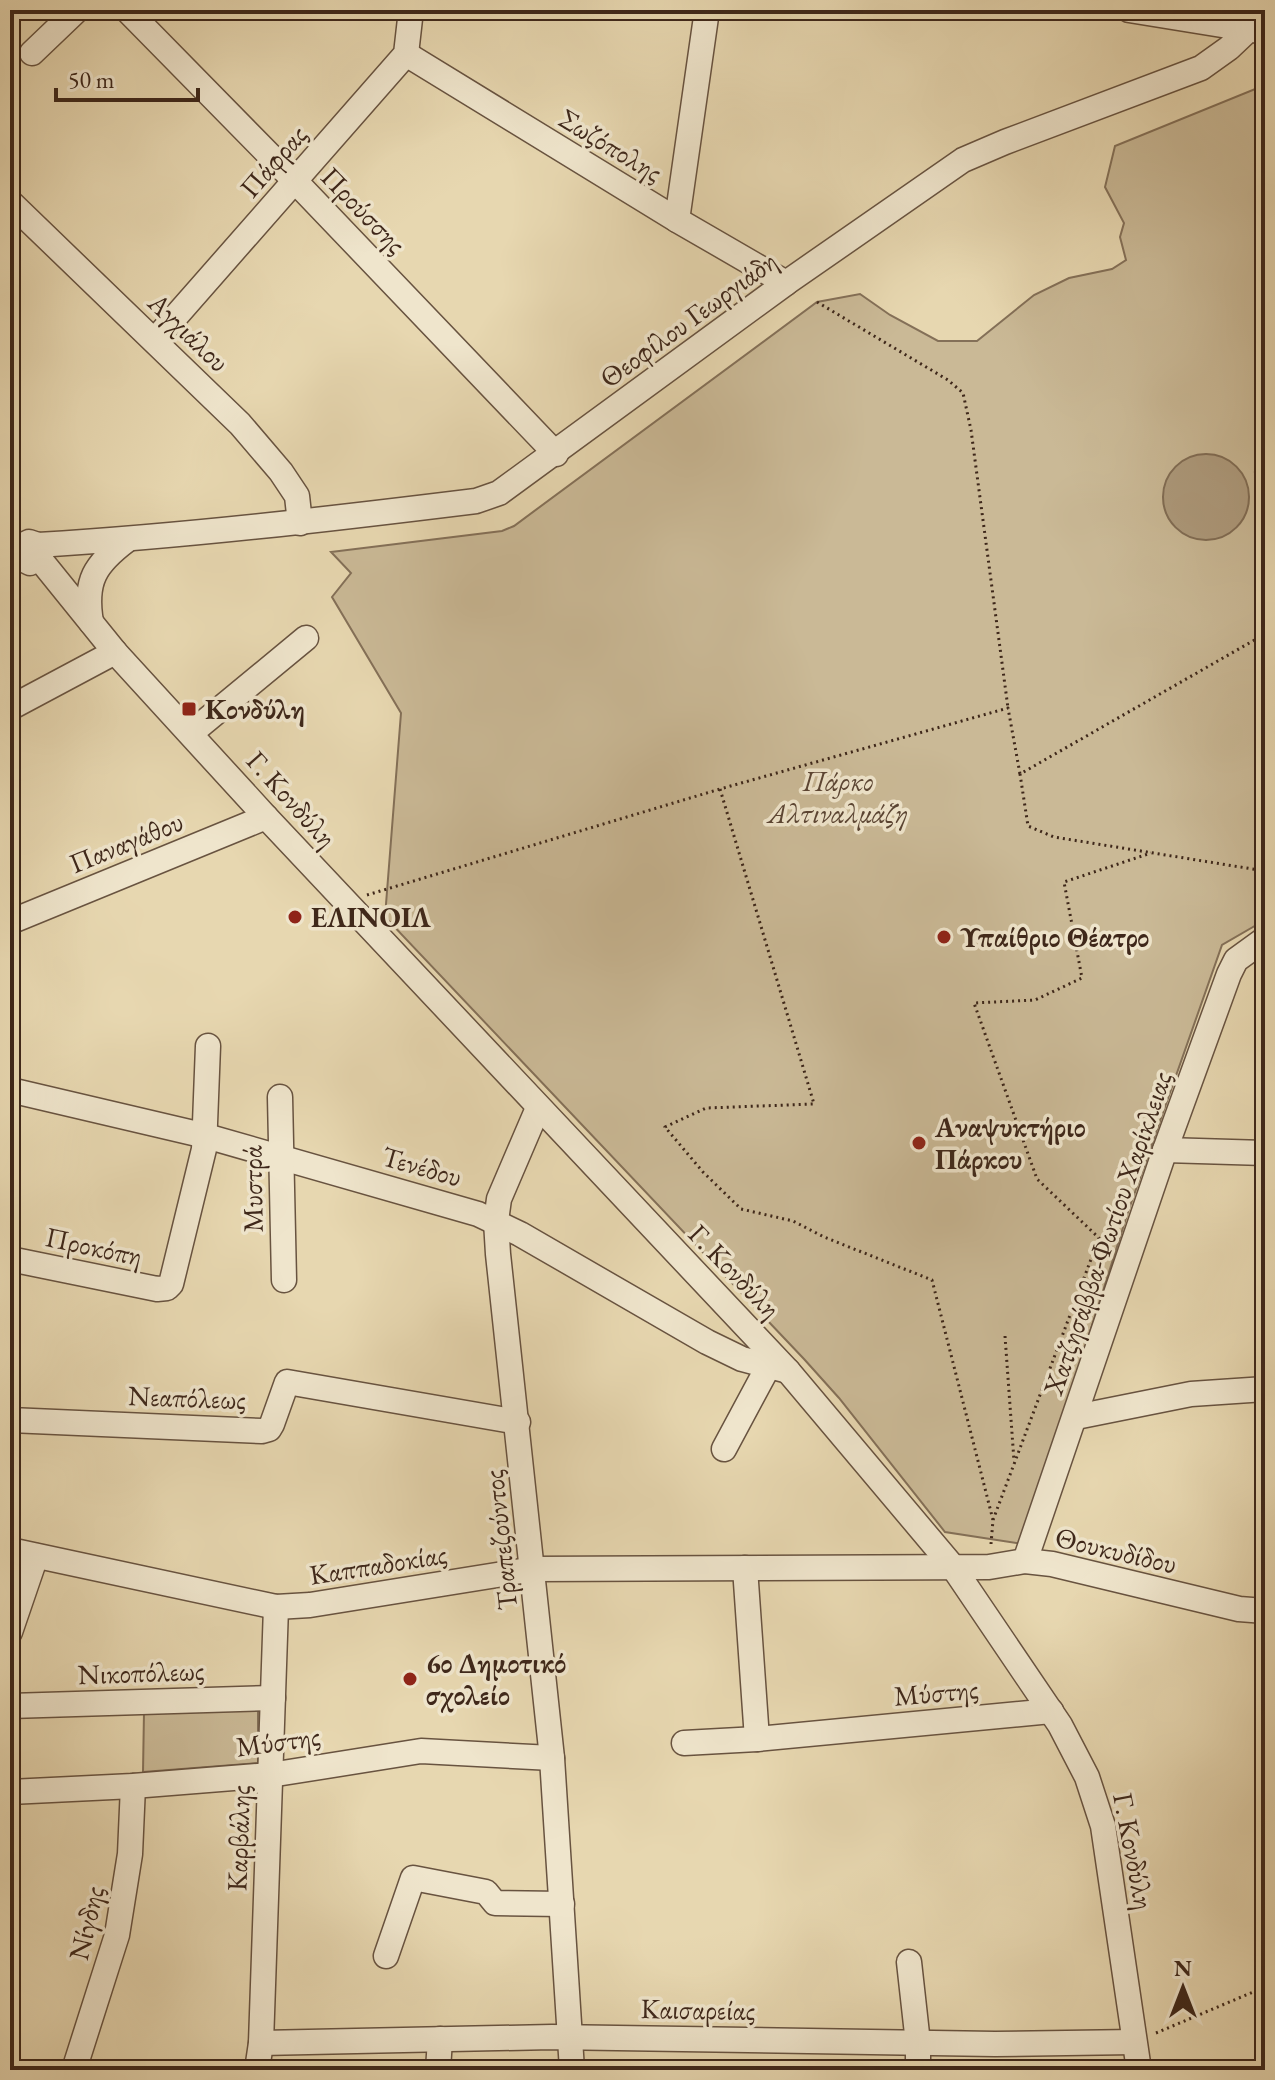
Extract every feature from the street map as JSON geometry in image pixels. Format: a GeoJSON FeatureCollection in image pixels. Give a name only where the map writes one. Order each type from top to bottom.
{"type":"FeatureCollection","features":[{"type":"Feature","properties":{"kind":"street"},"geometry":{"type":"LineString","coordinates":[[32,53],[77,10]]}},
{"type":"Feature","properties":{"kind":"street","name":"Προύσσης"},"geometry":{"type":"LineString","coordinates":[[127,10],[556,454]]}},
{"type":"Feature","properties":{"kind":"street"},"geometry":{"type":"LineString","coordinates":[[406,54],[411,10]]}},
{"type":"Feature","properties":{"kind":"street"},"geometry":{"type":"LineString","coordinates":[[677,220],[707,10]]}},
{"type":"Feature","properties":{"kind":"street"},"geometry":{"type":"LineString","coordinates":[[1129,10],[1256,31]]}},
{"type":"Feature","properties":{"kind":"street","name":"Θεοφίλου Γεωργιάδη"},"geometry":{"type":"LineString","coordinates":[[24,551],[300,523],[486,499],[556,454],[786,283],[963,160],[1201,68],[1256,31]]}},
{"type":"Feature","properties":{"kind":"street","name":"Πάφρας"},"geometry":{"type":"LineString","coordinates":[[155,340],[406,54]]}},
{"type":"Feature","properties":{"kind":"street","name":"Σωζόπολης"},"geometry":{"type":"LineString","coordinates":[[406,54],[786,283]]}},
{"type":"Feature","properties":{"kind":"street","name":"Αγχιάλου"},"geometry":{"type":"LineString","coordinates":[[10,202],[240,424],[297,496],[300,523]]}},
{"type":"Feature","properties":{"kind":"street"},"geometry":{"type":"LineString","coordinates":[[92,624],[88,596],[94,573],[110,552],[127,540]]}},
{"type":"Feature","properties":{"kind":"street","name":"Γ. Κονδύλη"},"geometry":{"type":"LineString","coordinates":[[24,551],[778,1369],[953,1567],[1051,1711],[1087,1777],[1103,1826],[1139,2070]]}},
{"type":"Feature","properties":{"kind":"street"},"geometry":{"type":"LineString","coordinates":[[191,733],[306,638]]}},
{"type":"Feature","properties":{"kind":"street"},"geometry":{"type":"LineString","coordinates":[[10,708],[115,652]]}},
{"type":"Feature","properties":{"kind":"street","name":"Παναγάθου"},"geometry":{"type":"LineString","coordinates":[[10,922],[266,817]]}},
{"type":"Feature","properties":{"kind":"street","name":"Χατζησάββα-Φωτίου Χαρίκλειας"},"geometry":{"type":"LineString","coordinates":[[1025,1561],[1165,1150],[1229,974],[1236,960],[1265,939]]}},
{"type":"Feature","properties":{"kind":"street"},"geometry":{"type":"LineString","coordinates":[[206,1136],[208,1046]]}},
{"type":"Feature","properties":{"kind":"street","name":"Τενέδου"},"geometry":{"type":"LineString","coordinates":[[10,1090],[206,1136],[478,1214],[496,1221],[707,1342],[742,1359],[778,1369]]}},
{"type":"Feature","properties":{"kind":"street","name":"Μυστρά"},"geometry":{"type":"LineString","coordinates":[[280,1097],[284,1280]]}},
{"type":"Feature","properties":{"kind":"street","name":"Τραπεζούντος"},"geometry":{"type":"LineString","coordinates":[[538,1108],[499,1199],[496,1221],[552,1758],[572,2070]]}},
{"type":"Feature","properties":{"kind":"street","name":"Προκόπη"},"geometry":{"type":"LineString","coordinates":[[10,1259],[157,1289],[167,1288],[172,1280],[206,1136]]}},
{"type":"Feature","properties":{"kind":"street"},"geometry":{"type":"LineString","coordinates":[[1165,1150],[1265,1153]]}},
{"type":"Feature","properties":{"kind":"street"},"geometry":{"type":"LineString","coordinates":[[724,1449],[778,1369]]}},
{"type":"Feature","properties":{"kind":"street","name":"Νεαπόλεως"},"geometry":{"type":"LineString","coordinates":[[10,1420],[262,1431],[272,1424],[287,1382],[518,1422]]}},
{"type":"Feature","properties":{"kind":"street"},"geometry":{"type":"LineString","coordinates":[[1076,1417],[1191,1394],[1265,1389]]}},
{"type":"Feature","properties":{"kind":"street","name":"Καππαδοκίας"},"geometry":{"type":"LineString","coordinates":[[10,1550],[276,1607],[310,1605],[534,1569],[953,1567]]}},
{"type":"Feature","properties":{"kind":"street"},"geometry":{"type":"LineString","coordinates":[[10,1632],[36,1556]]}},
{"type":"Feature","properties":{"kind":"street","name":"Θουκυδίδου"},"geometry":{"type":"LineString","coordinates":[[953,1567],[989,1567],[1025,1561],[1052,1564],[1239,1609],[1265,1611]]}},
{"type":"Feature","properties":{"kind":"street"},"geometry":{"type":"LineString","coordinates":[[745,1568],[757,1739]]}},
{"type":"Feature","properties":{"kind":"street","name":"Καρβάλης"},"geometry":{"type":"LineString","coordinates":[[257,2070],[261,2043],[276,1607]]}},
{"type":"Feature","properties":{"kind":"street","name":"Νικοπόλεως"},"geometry":{"type":"LineString","coordinates":[[10,1706],[273,1698]]}},
{"type":"Feature","properties":{"kind":"street","name":"Μύστης"},"geometry":{"type":"LineString","coordinates":[[684,1743],[1051,1711]]}},
{"type":"Feature","properties":{"kind":"street","name":"Μύστης"},"geometry":{"type":"LineString","coordinates":[[10,1792],[270,1775],[421,1751],[552,1758]]}},
{"type":"Feature","properties":{"kind":"street","name":"Νίγδης"},"geometry":{"type":"LineString","coordinates":[[74,2070],[117,1935],[130,1854],[133,1786]]}},
{"type":"Feature","properties":{"kind":"street"},"geometry":{"type":"LineString","coordinates":[[386,1956],[413,1878],[486,1892],[495,1903],[562,1904]]}},
{"type":"Feature","properties":{"kind":"street"},"geometry":{"type":"LineString","coordinates":[[909,1962],[918,2070]]}},
{"type":"Feature","properties":{"kind":"street","name":"Καισαρείας"},"geometry":{"type":"LineString","coordinates":[[261,2043],[570,2037],[1040,2045],[1134,2042]]}},
{"type":"Feature","properties":{"kind":"street"},"geometry":{"type":"LineString","coordinates":[[438,2070],[440,2039]]}},
{"type":"Feature","properties":{"kind":"path"},"geometry":{"type":"LineString","coordinates":[[817,302],[948,380],[963,393],[971,430],[1008,708],[1028,826],[1054,837],[1265,871]]}},
{"type":"Feature","properties":{"kind":"path"},"geometry":{"type":"LineString","coordinates":[[1254,471],[1265,472]]}},
{"type":"Feature","properties":{"kind":"path"},"geometry":{"type":"LineString","coordinates":[[1020,774],[1265,634]]}},
{"type":"Feature","properties":{"kind":"path"},"geometry":{"type":"LineString","coordinates":[[345,902],[720,789],[1008,708]]}},
{"type":"Feature","properties":{"kind":"path"},"geometry":{"type":"LineString","coordinates":[[720,789],[814,1104],[706,1108],[665,1127],[703,1172],[741,1209],[793,1221],[824,1237],[932,1280],[993,1520]]}},
{"type":"Feature","properties":{"kind":"path"},"geometry":{"type":"LineString","coordinates":[[989,1567],[993,1520],[1099,1238],[1037,1179],[974,1003],[1035,1000],[1082,978],[1064,882],[1151,853]]}},
{"type":"Feature","properties":{"kind":"path"},"geometry":{"type":"LineString","coordinates":[[1005,1336],[1014,1465]]}},
{"type":"Feature","properties":{"kind":"path"},"geometry":{"type":"LineString","coordinates":[[1134,2042],[1265,1987]]}},
{"type":"Feature","properties":{"kind":"green space","name":"Πάρκο Αλτιναλμάζη"},"geometry":{"type":"Polygon","coordinates":[[[1265,85],[1265,920],[1222,945],[1128,1212],[1023,1544],[945,1532],[839,1398],[804,1359],[385,917],[401,713],[332,597],[351,573],[331,552],[502,531],[514,526],[817,302],[860,294],[890,315],[938,341],[977,341],[1034,295],[1069,278],[1112,269],[1126,260],[1120,237],[1124,223],[1105,187],[1115,146],[1265,85]]]}},
{"type":"Feature","properties":{"kind":"green space"},"geometry":{"type":"Polygon","coordinates":[[[258,1710],[258,1763],[143,1772],[144,1712],[258,1710]]]}},
{"type":"Feature","properties":{"kind":"shaded area"},"geometry":{"type":"Polygon","coordinates":[[[1206,454],[1223,457],[1237,466],[1246,480],[1249,497],[1246,514],[1237,528],[1223,537],[1206,540],[1189,537],[1175,528],[1166,514],[1163,497],[1166,480],[1175,466],[1189,457],[1206,454]]]}},
{"type":"Feature","properties":{"kind":"place","name":"Κονδύλη"},"geometry":{"type":"Point","coordinates":[189,709]}},
{"type":"Feature","properties":{"kind":"place","name":"ΕΛΙΝΟΙΛ"},"geometry":{"type":"Point","coordinates":[295,917]}},
{"type":"Feature","properties":{"kind":"place","name":"Υπαίθριο Θέατρο"},"geometry":{"type":"Point","coordinates":[944,937]}},
{"type":"Feature","properties":{"kind":"place","name":"Αναψυκτήριο Πάρκου"},"geometry":{"type":"Point","coordinates":[919,1143]}},
{"type":"Feature","properties":{"kind":"place","name":"6ο Δημοτικό σχολείο"},"geometry":{"type":"Point","coordinates":[410,1679]}}]}
